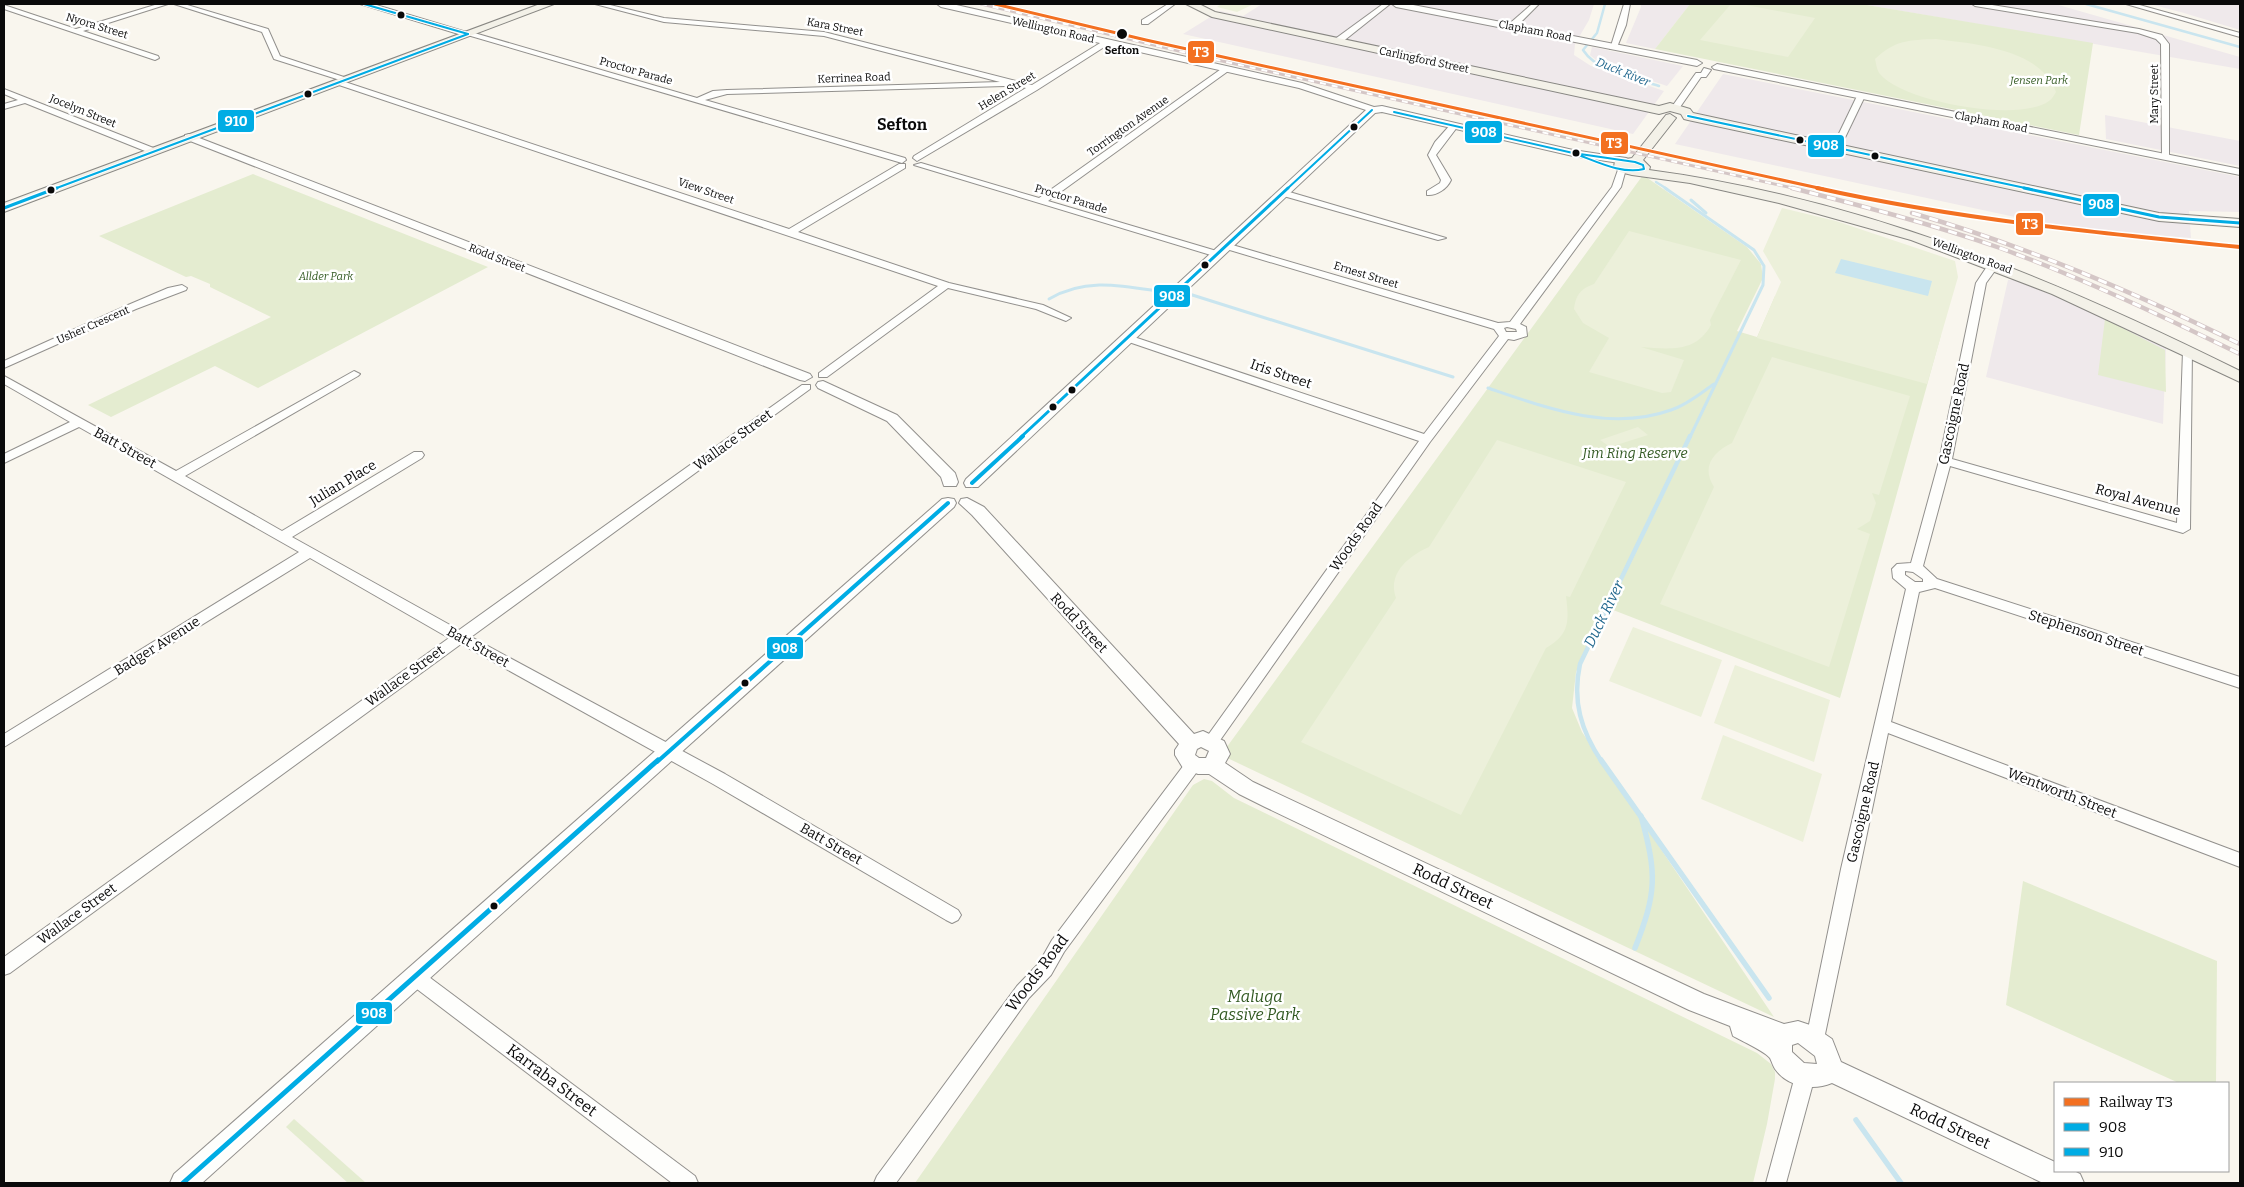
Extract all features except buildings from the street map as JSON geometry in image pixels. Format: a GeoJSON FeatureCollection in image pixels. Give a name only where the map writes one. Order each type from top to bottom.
{"type":"FeatureCollection","features":[{"type":"Feature","properties":{"kind":"main road"},"geometry":{"type":"LineString","coordinates":[[4,208],[546,4]]}},
{"type":"Feature","properties":{"kind":"main road","name":"Carlingford Street"},"geometry":{"type":"LineString","coordinates":[[1191,4],[1212,14],[1659,110],[1662,115],[1673,113]]}},
{"type":"Feature","properties":{"kind":"main road"},"geometry":{"type":"LineString","coordinates":[[1632,167],[1673,113],[1683,118],[1688,116],[2159,217],[2240,223]]}},
{"type":"Feature","properties":{"kind":"main road","name":"Wellington Road"},"geometry":{"type":"LineString","coordinates":[[1632,167],[1867,222],[1998,265],[2087,301],[2240,377]]}},
{"type":"Feature","properties":{"kind":"street"},"geometry":{"type":"LineString","coordinates":[[77,31],[165,4]]}},
{"type":"Feature","properties":{"kind":"street","name":"View Street"},"geometry":{"type":"LineString","coordinates":[[177,4],[265,32],[277,57],[343,81],[946,285],[1039,307],[1066,318]]}},
{"type":"Feature","properties":{"kind":"street","name":"Proctor Parade"},"geometry":{"type":"LineString","coordinates":[[364,4],[902,163]]}},
{"type":"Feature","properties":{"kind":"street","name":"Kara Street"},"geometry":{"type":"LineString","coordinates":[[598,4],[664,20],[824,34],[1034,88]]}},
{"type":"Feature","properties":{"kind":"street","name":"Wellington Road"},"geometry":{"type":"LineString","coordinates":[[941,4],[1316,90],[1374,109],[1632,167]]}},
{"type":"Feature","properties":{"kind":"street"},"geometry":{"type":"LineString","coordinates":[[1146,22],[1172,4]]}},
{"type":"Feature","properties":{"kind":"street"},"geometry":{"type":"LineString","coordinates":[[1338,41],[1387,4]]}},
{"type":"Feature","properties":{"kind":"street","name":"Clapham Road"},"geometry":{"type":"LineString","coordinates":[[1396,4],[1673,58],[1704,68],[1743,72],[2240,172]]}},
{"type":"Feature","properties":{"kind":"street"},"geometry":{"type":"LineString","coordinates":[[1511,26],[1536,4]]}},
{"type":"Feature","properties":{"kind":"street"},"geometry":{"type":"LineString","coordinates":[[1613,47],[1627,4]]}},
{"type":"Feature","properties":{"kind":"street","name":"Mary Street"},"geometry":{"type":"LineString","coordinates":[[1975,4],[2154,36],[2165,44],[2166,157]]}},
{"type":"Feature","properties":{"kind":"street"},"geometry":{"type":"LineString","coordinates":[[2129,4],[2240,35]]}},
{"type":"Feature","properties":{"kind":"street","name":"Nyora Street"},"geometry":{"type":"LineString","coordinates":[[4,7],[155,58]]}},
{"type":"Feature","properties":{"kind":"street","name":"Helen Street"},"geometry":{"type":"LineString","coordinates":[[918,162],[1108,42]]}},
{"type":"Feature","properties":{"kind":"street"},"geometry":{"type":"LineString","coordinates":[[1673,113],[1704,68]]}},
{"type":"Feature","properties":{"kind":"street","name":"Torrington Avenue"},"geometry":{"type":"LineString","coordinates":[[1041,201],[1227,69]]}},
{"type":"Feature","properties":{"kind":"street","name":"Kerrinea Road"},"geometry":{"type":"LineString","coordinates":[[697,101],[716,93],[727,92],[983,85],[1006,84],[1011,81]]}},
{"type":"Feature","properties":{"kind":"street","name":"Jocelyn Street"},"geometry":{"type":"LineString","coordinates":[[4,91],[153,151]]}},
{"type":"Feature","properties":{"kind":"street"},"geometry":{"type":"LineString","coordinates":[[1836,148],[1861,96]]}},
{"type":"Feature","properties":{"kind":"street"},"geometry":{"type":"LineString","coordinates":[[4,107],[25,100]]}},
{"type":"Feature","properties":{"kind":"street"},"geometry":{"type":"LineString","coordinates":[[972,483],[1374,109]]}},
{"type":"Feature","properties":{"kind":"street"},"geometry":{"type":"LineString","coordinates":[[1430,193],[1444,185],[1446,180],[1432,155],[1438,144],[1454,126]]}},
{"type":"Feature","properties":{"kind":"street","name":"Rodd Street"},"geometry":{"type":"LineString","coordinates":[[189,138],[806,382]]}},
{"type":"Feature","properties":{"kind":"street"},"geometry":{"type":"LineString","coordinates":[[790,233],[902,163],[918,162]]}},
{"type":"Feature","properties":{"kind":"street","name":"Proctor Parade"},"geometry":{"type":"LineString","coordinates":[[918,162],[1041,201],[1222,250]]}},
{"type":"Feature","properties":{"kind":"street"},"geometry":{"type":"LineString","coordinates":[[1502,332],[1506,324],[1514,324],[1632,167]]}},
{"type":"Feature","properties":{"kind":"street"},"geometry":{"type":"LineString","coordinates":[[1616,187],[1632,167]]}},
{"type":"Feature","properties":{"kind":"street"},"geometry":{"type":"LineString","coordinates":[[1283,194],[1441,238]]}},
{"type":"Feature","properties":{"kind":"street","name":"Ernest Street"},"geometry":{"type":"LineString","coordinates":[[1222,250],[1502,332]]}},
{"type":"Feature","properties":{"kind":"street","name":"Gascoigne Road"},"geometry":{"type":"LineString","coordinates":[[1916,568],[1945,461],[1981,283],[1990,270],[1998,265]]}},
{"type":"Feature","properties":{"kind":"street"},"geometry":{"type":"LineString","coordinates":[[823,380],[946,285]]}},
{"type":"Feature","properties":{"kind":"street","name":"Usher Crescent"},"geometry":{"type":"LineString","coordinates":[[4,365],[132,307],[172,290],[182,288]]}},
{"type":"Feature","properties":{"kind":"street","name":"Woods Road"},"geometry":{"type":"LineString","coordinates":[[1211,742],[1502,332]]}},
{"type":"Feature","properties":{"kind":"street","name":"Iris Street"},"geometry":{"type":"LineString","coordinates":[[1127,338],[1426,439]]}},
{"type":"Feature","properties":{"kind":"street","name":"Royal Avenue"},"geometry":{"type":"LineString","coordinates":[[1945,461],[2182,529],[2188,351]]}},
{"type":"Feature","properties":{"kind":"street"},"geometry":{"type":"LineString","coordinates":[[176,476],[354,374]]}},
{"type":"Feature","properties":{"kind":"street"},"geometry":{"type":"LineString","coordinates":[[806,382],[814,374],[892,418],[949,476],[950,482]]}},
{"type":"Feature","properties":{"kind":"street","name":"Batt Street"},"geometry":{"type":"LineString","coordinates":[[4,379],[284,536],[459,637],[668,751],[952,915]]}},
{"type":"Feature","properties":{"kind":"street","name":"Wallace Street"},"geometry":{"type":"LineString","coordinates":[[4,967],[459,637],[806,382]]}},
{"type":"Feature","properties":{"kind":"street"},"geometry":{"type":"LineString","coordinates":[[4,459],[80,422]]}},
{"type":"Feature","properties":{"kind":"street","name":"Julian Place"},"geometry":{"type":"LineString","coordinates":[[284,536],[418,455]]}},
{"type":"Feature","properties":{"kind":"street"},"geometry":{"type":"LineString","coordinates":[[183,1183],[668,751],[958,503],[979,494],[978,487],[972,483],[960,480],[945,485],[940,493],[944,500],[958,503]]}},
{"type":"Feature","properties":{"kind":"street","name":"Rodd Street"},"geometry":{"type":"LineString","coordinates":[[958,503],[978,511],[1190,742]]}},
{"type":"Feature","properties":{"kind":"street","name":"Badger Avenue"},"geometry":{"type":"LineString","coordinates":[[4,741],[310,552]]}},
{"type":"Feature","properties":{"kind":"street"},"geometry":{"type":"LineString","coordinates":[[1902,568],[1916,568],[1925,573],[1931,582],[1923,588],[1903,582],[1897,572],[1902,568]]}},
{"type":"Feature","properties":{"kind":"street","name":"Stephenson Street"},"geometry":{"type":"LineString","coordinates":[[1931,582],[2240,683]]}},
{"type":"Feature","properties":{"kind":"street","name":"Gascoigne Road"},"geometry":{"type":"LineString","coordinates":[[1814,1039],[1849,868],[1884,725],[1913,586]]}},
{"type":"Feature","properties":{"kind":"street","name":"Wentworth Street"},"geometry":{"type":"LineString","coordinates":[[1884,725],[2240,860]]}},
{"type":"Feature","properties":{"kind":"street"},"geometry":{"type":"LineString","coordinates":[[1203,739],[1211,742],[1217,746],[1220,754],[1202,765],[1184,755],[1186,746],[1190,742],[1203,739]]}},
{"type":"Feature","properties":{"kind":"street","name":"Rodd Street"},"geometry":{"type":"LineString","coordinates":[[1202,765],[1272,801],[1781,1043]]}},
{"type":"Feature","properties":{"kind":"street","name":"Woods Road"},"geometry":{"type":"LineString","coordinates":[[884,1183],[1023,992],[1044,969],[1058,946],[1202,765]]}},
{"type":"Feature","properties":{"kind":"street","name":"Karraba Street"},"geometry":{"type":"LineString","coordinates":[[415,977],[688,1183]]}},
{"type":"Feature","properties":{"kind":"street"},"geometry":{"type":"LineString","coordinates":[[1798,1032],[1814,1039],[1827,1053],[1830,1061],[1829,1068],[1825,1074],[1819,1077],[1804,1076],[1788,1066],[1781,1043],[1798,1032]]}},
{"type":"Feature","properties":{"kind":"street","name":"Rodd Street"},"geometry":{"type":"LineString","coordinates":[[1829,1068],[2071,1183]]}},
{"type":"Feature","properties":{"kind":"street"},"geometry":{"type":"LineString","coordinates":[[1776,1183],[1804,1076]]}},
{"type":"Feature","properties":{"kind":"shaded area"},"geometry":{"type":"Polygon","coordinates":[[[1262,4],[1594,4],[1589,20],[1575,44],[1574,55],[1591,66],[1664,91],[1633,134],[1183,34],[1220,11],[1243,16],[1262,4]]]}},
{"type":"Feature","properties":{"kind":"shaded area"},"geometry":{"type":"Polygon","coordinates":[[[1641,4],[1690,4],[1655,49],[1626,43],[1641,4]]]}},
{"type":"Feature","properties":{"kind":"shaded area"},"geometry":{"type":"Polygon","coordinates":[[[1861,4],[2055,4],[2240,57],[2240,69],[1861,4]]]}},
{"type":"Feature","properties":{"kind":"shaded area"},"geometry":{"type":"Polygon","coordinates":[[[2150,4],[2240,4],[2240,30],[2184,13],[2150,4]]]}},
{"type":"Feature","properties":{"kind":"shaded area"},"geometry":{"type":"Polygon","coordinates":[[[1592,47],[1683,66],[1667,86],[1600,63],[1590,55],[1592,47]]]}},
{"type":"Feature","properties":{"kind":"shaded area"},"geometry":{"type":"Polygon","coordinates":[[[1723,74],[2240,177],[2240,212],[2189,211],[2191,238],[2095,230],[2029,220],[1675,144],[1723,74]]]}},
{"type":"Feature","properties":{"kind":"shaded area"},"geometry":{"type":"Polygon","coordinates":[[[2105,115],[2240,141],[2240,166],[2106,139],[2105,115]]]}},
{"type":"Feature","properties":{"kind":"shaded area"},"geometry":{"type":"Polygon","coordinates":[[[2008,280],[2015,280],[2071,303],[2166,348],[2163,424],[1986,377],[2008,280]]]}},
{"type":"Feature","properties":{"kind":"green space"},"geometry":{"type":"Polygon","coordinates":[[[1221,4],[1254,4],[1237,12],[1217,7],[1221,4]]]}},
{"type":"Feature","properties":{"kind":"green space","name":"Jensen Park"},"geometry":{"type":"Polygon","coordinates":[[[1690,4],[1861,4],[2093,43],[2079,135],[1655,49],[1690,4]]]}},
{"type":"Feature","properties":{"kind":"green space"},"geometry":{"type":"Polygon","coordinates":[[[1731,4],[1741,4],[1815,18],[1788,57],[1700,40],[1731,4]]]}},
{"type":"Feature","properties":{"kind":"green space"},"geometry":{"type":"Polygon","coordinates":[[[1936,39],[1969,43],[2005,51],[2022,58],[2036,66],[2048,78],[2056,92],[2049,101],[2034,107],[2013,110],[1988,110],[1936,101],[1912,93],[1893,84],[1879,73],[1875,59],[1889,48],[1903,42],[1936,39]]]}},
{"type":"Feature","properties":{"kind":"green space","name":"Allder Park"},"geometry":{"type":"Polygon","coordinates":[[[253,174],[488,267],[258,388],[215,366],[111,417],[88,405],[271,317],[210,287],[210,284],[191,276],[186,277],[99,236],[253,174]]]}},
{"type":"Feature","properties":{"kind":"green space","name":"Jim Ring Reserve"},"geometry":{"type":"Polygon","coordinates":[[[1643,175],[1747,247],[1761,264],[1763,278],[1737,331],[1757,337],[1775,296],[1941,335],[1840,698],[1608,608],[1576,672],[1572,708],[1582,732],[1774,1017],[1221,755],[1643,175]]]}},
{"type":"Feature","properties":{"kind":"green space"},"geometry":{"type":"Polygon","coordinates":[[[1782,208],[1836,221],[1955,261],[1958,277],[1927,384],[1757,338],[1781,282],[1763,251],[1782,208]]]}},
{"type":"Feature","properties":{"kind":"green space"},"geometry":{"type":"Polygon","coordinates":[[[1629,231],[1741,260],[1710,320],[1711,325],[1698,341],[1681,347],[1641,347],[1684,360],[1671,392],[1662,393],[1589,372],[1609,338],[1583,323],[1574,309],[1576,300],[1582,290],[1594,284],[1629,231]]]}},
{"type":"Feature","properties":{"kind":"green space"},"geometry":{"type":"Polygon","coordinates":[[[2105,319],[2165,350],[2166,392],[2098,375],[2105,319]]]}},
{"type":"Feature","properties":{"kind":"green space"},"geometry":{"type":"Polygon","coordinates":[[[1772,357],[1910,396],[1879,495],[1872,493],[1876,503],[1870,521],[1857,529],[1870,534],[1829,667],[1660,604],[1714,487],[1709,473],[1711,461],[1719,451],[1732,443],[1772,357]]]}},
{"type":"Feature","properties":{"kind":"green space"},"geometry":{"type":"Polygon","coordinates":[[[1638,427],[1648,435],[1610,447],[1600,440],[1638,427]]]}},
{"type":"Feature","properties":{"kind":"green space"},"geometry":{"type":"Polygon","coordinates":[[[1497,440],[1626,482],[1570,597],[1566,596],[1568,613],[1564,632],[1554,643],[1546,648],[1461,815],[1301,742],[1396,598],[1394,589],[1397,573],[1407,560],[1429,547],[1497,440]]]}},
{"type":"Feature","properties":{"kind":"green space"},"geometry":{"type":"Polygon","coordinates":[[[1633,627],[1722,660],[1701,717],[1609,681],[1633,627]]]}},
{"type":"Feature","properties":{"kind":"green space"},"geometry":{"type":"Polygon","coordinates":[[[1735,665],[1830,700],[1814,762],[1714,723],[1735,665]]]}},
{"type":"Feature","properties":{"kind":"green space"},"geometry":{"type":"Polygon","coordinates":[[[1723,735],[1822,774],[1803,842],[1701,799],[1723,735]]]}},
{"type":"Feature","properties":{"kind":"green space","name":"Maluga Passive Park"},"geometry":{"type":"Polygon","coordinates":[[[1204,779],[1212,781],[1234,798],[1757,1053],[1771,1064],[1775,1072],[1775,1079],[1753,1183],[915,1183],[1193,785],[1204,779]]]}},
{"type":"Feature","properties":{"kind":"green space"},"geometry":{"type":"Polygon","coordinates":[[[2023,881],[2217,961],[2216,1082],[2177,1082],[2006,1005],[2023,881]]]}},
{"type":"Feature","properties":{"kind":"green space"},"geometry":{"type":"Polygon","coordinates":[[[294,1119],[366,1183],[348,1183],[286,1127],[294,1119]]]}},
{"type":"Feature","properties":{"kind":"water"},"geometry":{"type":"Polygon","coordinates":[[[1841,259],[1932,281],[1928,296],[1835,273],[1841,259]]]}},
{"type":"Feature","properties":{"kind":"waterway","name":"Duck River"},"geometry":{"type":"LineString","coordinates":[[1605,4],[1597,33],[1583,50],[1597,64],[1617,74],[1659,86]]}},
{"type":"Feature","properties":{"kind":"waterway"},"geometry":{"type":"LineString","coordinates":[[2086,4],[2240,47]]}},
{"type":"Feature","properties":{"kind":"waterway","name":"Duck River"},"geometry":{"type":"LineString","coordinates":[[1656,182],[1667,189]]}},
{"type":"Feature","properties":{"kind":"waterway","name":"Duck River"},"geometry":{"type":"LineString","coordinates":[[1665,188],[1754,250],[1764,266],[1763,285],[1690,437]]}},
{"type":"Feature","properties":{"kind":"waterway","name":"Duck River"},"geometry":{"type":"LineString","coordinates":[[1691,200],[1706,213]]}},
{"type":"Feature","properties":{"kind":"waterway"},"geometry":{"type":"LineString","coordinates":[[1049,299],[1075,288],[1102,285],[1157,291]]}},
{"type":"Feature","properties":{"kind":"waterway"},"geometry":{"type":"LineString","coordinates":[[1186,293],[1453,377]]}},
{"type":"Feature","properties":{"kind":"waterway"},"geometry":{"type":"LineString","coordinates":[[1488,388],[1556,410],[1579,415],[1625,419],[1648,416],[1677,408],[1714,384]]}},
{"type":"Feature","properties":{"kind":"waterway","name":"Duck River"},"geometry":{"type":"LineString","coordinates":[[1602,762],[1589,739],[1580,715],[1577,691],[1580,664],[1690,436]]}},
{"type":"Feature","properties":{"kind":"waterway","name":"Duck River"},"geometry":{"type":"LineString","coordinates":[[1601,760],[1641,817]]}},
{"type":"Feature","properties":{"kind":"waterway"},"geometry":{"type":"LineString","coordinates":[[1635,948],[1651,897],[1652,883],[1650,853],[1641,817]]}},
{"type":"Feature","properties":{"kind":"waterway","name":"Duck River"},"geometry":{"type":"LineString","coordinates":[[1641,817],[1769,998]]}},
{"type":"Feature","properties":{"kind":"waterway","name":"Duck River"},"geometry":{"type":"LineString","coordinates":[[1856,1120],[1901,1183]]}},
{"type":"Feature","properties":{"kind":"railway"},"geometry":{"type":"LineString","coordinates":[[981,4],[1204,57],[1797,189]]}},
{"type":"Feature","properties":{"kind":"railway"},"geometry":{"type":"LineString","coordinates":[[1792,188],[1923,223],[2000,248],[2091,285],[2240,354]]}},
{"type":"Feature","properties":{"kind":"railway"},"geometry":{"type":"LineString","coordinates":[[1912,213],[1996,240],[2079,271],[2160,306],[2240,344]]}},
{"type":"Feature","properties":{"kind":"rail line","name":"T3"},"geometry":{"type":"LineString","coordinates":[[995,4],[1146,40],[1871,200],[2072,231],[2240,247]]}},
{"type":"Feature","properties":{"kind":"transit line","name":"910"},"geometry":{"type":"LineString","coordinates":[[364,4],[468,34]]}},
{"type":"Feature","properties":{"kind":"transit line","name":"910"},"geometry":{"type":"LineString","coordinates":[[4,208],[468,34]]}},
{"type":"Feature","properties":{"kind":"transit line","name":"908"},"geometry":{"type":"LineString","coordinates":[[972,483],[1372,110]]}},
{"type":"Feature","properties":{"kind":"transit line","name":"908"},"geometry":{"type":"LineString","coordinates":[[1394,112],[1573,153]]}},
{"type":"Feature","properties":{"kind":"transit line","name":"908"},"geometry":{"type":"LineString","coordinates":[[1688,116],[2159,217],[2240,223]]}},
{"type":"Feature","properties":{"kind":"transit line","name":"908"},"geometry":{"type":"LineString","coordinates":[[1573,153],[1635,162],[1643,165],[1644,169],[1638,171],[1620,169],[1573,153]]}},
{"type":"Feature","properties":{"kind":"transit line","name":"908"},"geometry":{"type":"LineString","coordinates":[[183,1183],[948,503]]}},
{"type":"Feature","properties":{"kind":"place","name":"Sefton"},"geometry":{"type":"Point","coordinates":[1122,34]}},
{"type":"Feature","properties":{"kind":"district","name":"Sefton"},"geometry":{"type":"Point","coordinates":[902,124]}}]}
